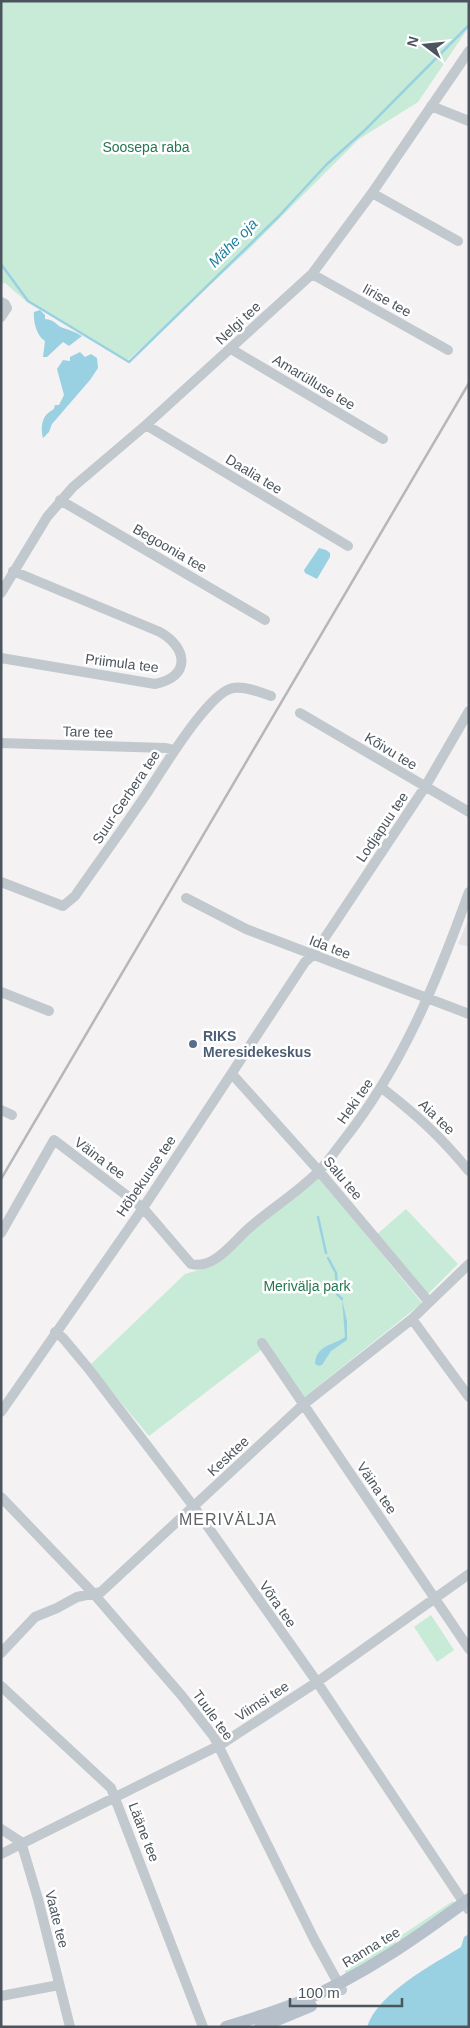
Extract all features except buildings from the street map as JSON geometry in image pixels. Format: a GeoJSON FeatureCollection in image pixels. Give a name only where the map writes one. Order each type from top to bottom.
{"type":"FeatureCollection","features":[{"type":"Feature","properties":{"kind":"main road","name":"Ranna tee"},"geometry":{"type":"LineString","coordinates":[[260,2027],[304,2009],[467,1905]]}},
{"type":"Feature","properties":{"kind":"main road","name":"Ranna tee"},"geometry":{"type":"LineString","coordinates":[[226,2027],[262,2016],[341,1986]]}},
{"type":"Feature","properties":{"kind":"street","name":"Nelgi tee"},"geometry":{"type":"LineString","coordinates":[[1,593],[7,576],[60,500],[231,349],[312,274],[372,193],[469,51]]}},
{"type":"Feature","properties":{"kind":"street"},"geometry":{"type":"LineString","coordinates":[[432,106],[469,121]]}},
{"type":"Feature","properties":{"kind":"street"},"geometry":{"type":"LineString","coordinates":[[372,193],[458,240]]}},
{"type":"Feature","properties":{"kind":"street","name":"Iirise tee"},"geometry":{"type":"LineString","coordinates":[[312,274],[448,350]]}},
{"type":"Feature","properties":{"kind":"street"},"geometry":{"type":"LineString","coordinates":[[1,302],[5,304],[6,308],[1,318]]}},
{"type":"Feature","properties":{"kind":"street","name":"Amarülluse tee"},"geometry":{"type":"LineString","coordinates":[[231,349],[384,439]]}},
{"type":"Feature","properties":{"kind":"street","name":"Daalia tee"},"geometry":{"type":"LineString","coordinates":[[146,425],[348,546]]}},
{"type":"Feature","properties":{"kind":"street","name":"Begoonia tee"},"geometry":{"type":"LineString","coordinates":[[60,500],[265,620]]}},
{"type":"Feature","properties":{"kind":"street","name":"Priimula tee"},"geometry":{"type":"LineString","coordinates":[[1,658],[155,684],[171,679],[180,668],[182,661],[179,648],[174,641],[160,632],[7,576]]}},
{"type":"Feature","properties":{"kind":"street","name":"Suur-Gerbera tee"},"geometry":{"type":"LineString","coordinates":[[1,882],[63,906],[75,896],[146,796],[174,750],[215,700],[232,688],[251,690],[271,696]]}},
{"type":"Feature","properties":{"kind":"street","name":"Lodjapuu tee"},"geometry":{"type":"LineString","coordinates":[[313,955],[425,787],[469,710]]}},
{"type":"Feature","properties":{"kind":"street","name":"Kõivu tee"},"geometry":{"type":"LineString","coordinates":[[300,713],[469,812]]}},
{"type":"Feature","properties":{"kind":"street","name":"Tare tee"},"geometry":{"type":"LineString","coordinates":[[1,743],[156,747],[174,750]]}},
{"type":"Feature","properties":{"kind":"street","name":"Heki tee"},"geometry":{"type":"LineString","coordinates":[[191,1264],[199,1266],[211,1262],[262,1217],[319,1171],[353,1129],[382,1088],[407,1043],[428,998],[469,892]]}},
{"type":"Feature","properties":{"kind":"street","name":"Ida tee"},"geometry":{"type":"LineString","coordinates":[[186,898],[246,930],[469,1014]]}},
{"type":"Feature","properties":{"kind":"street","name":"Hõbekuuse tee"},"geometry":{"type":"LineString","coordinates":[[1,1412],[142,1208],[306,962],[313,955]]}},
{"type":"Feature","properties":{"kind":"street"},"geometry":{"type":"LineString","coordinates":[[1,992],[49,1011]]}},
{"type":"Feature","properties":{"kind":"street","name":"Salu tee"},"geometry":{"type":"LineString","coordinates":[[232,1074],[319,1171],[429,1302]]}},
{"type":"Feature","properties":{"kind":"street","name":"Aia tee"},"geometry":{"type":"LineString","coordinates":[[382,1088],[422,1119],[445,1142],[469,1171]]}},
{"type":"Feature","properties":{"kind":"street"},"geometry":{"type":"LineString","coordinates":[[1,1110],[12,1115]]}},
{"type":"Feature","properties":{"kind":"street","name":"Väina tee"},"geometry":{"type":"LineString","coordinates":[[1,1232],[54,1140],[142,1208],[191,1264]]}},
{"type":"Feature","properties":{"kind":"street","name":"Kesktee"},"geometry":{"type":"LineString","coordinates":[[1,1653],[35,1617],[57,1608],[77,1596],[101,1592],[304,1404],[412,1319],[469,1264]]}},
{"type":"Feature","properties":{"kind":"street"},"geometry":{"type":"LineString","coordinates":[[412,1319],[469,1397]]}},
{"type":"Feature","properties":{"kind":"street","name":"Võra tee"},"geometry":{"type":"LineString","coordinates":[[55,1332],[63,1338],[88,1368],[194,1507],[317,1682],[467,1905]]}},
{"type":"Feature","properties":{"kind":"street","name":"Väina tee"},"geometry":{"type":"LineString","coordinates":[[262,1343],[469,1649]]}},
{"type":"Feature","properties":{"kind":"street","name":"Tuule tee"},"geometry":{"type":"LineString","coordinates":[[1,1498],[93,1593],[182,1696],[220,1745],[314,1939],[341,1986]]}},
{"type":"Feature","properties":{"kind":"street","name":"Viimsi tee"},"geometry":{"type":"LineString","coordinates":[[1,1854],[21,1842],[220,1745],[317,1682],[435,1600],[469,1574]]}},
{"type":"Feature","properties":{"kind":"street","name":"Lääne tee"},"geometry":{"type":"LineString","coordinates":[[1,1686],[111,1788],[116,1796],[203,2027]]}},
{"type":"Feature","properties":{"kind":"street"},"geometry":{"type":"LineString","coordinates":[[1,1830],[21,1842]]}},
{"type":"Feature","properties":{"kind":"street","name":"Vaate tee"},"geometry":{"type":"LineString","coordinates":[[21,1842],[38,1899],[70,2027]]}},
{"type":"Feature","properties":{"kind":"street"},"geometry":{"type":"LineString","coordinates":[[1,1996],[59,1985]]}},
{"type":"Feature","properties":{"kind":"shaded area"},"geometry":{"type":"Polygon","coordinates":[[[469,918],[469,947],[458,944],[469,918]]]}},
{"type":"Feature","properties":{"kind":"green space","name":"Soosepa raba"},"geometry":{"type":"Polygon","coordinates":[[[1,1],[469,1],[469,27],[418,102],[359,139],[248,250],[128,360],[27,302],[5,283],[1,284],[1,1]]]}},
{"type":"Feature","properties":{"kind":"green space","name":"Merivälja park"},"geometry":{"type":"Polygon","coordinates":[[[317,1175],[422,1303],[297,1403],[261,1350],[149,1436],[90,1365],[185,1274],[206,1268],[317,1175]]]}},
{"type":"Feature","properties":{"kind":"green space"},"geometry":{"type":"Polygon","coordinates":[[[406,1209],[458,1264],[426,1296],[375,1236],[406,1209]]]}},
{"type":"Feature","properties":{"kind":"green space"},"geometry":{"type":"Polygon","coordinates":[[[431,1615],[454,1650],[437,1662],[414,1627],[431,1615]]]}},
{"type":"Feature","properties":{"kind":"green space"},"geometry":{"type":"Polygon","coordinates":[[[453,1901],[455,1903],[401,1941],[399,1937],[453,1901]]]}},
{"type":"Feature","properties":{"kind":"green space"},"geometry":{"type":"Polygon","coordinates":[[[394,1940],[397,1944],[345,1975],[345,1971],[394,1940]]]}},
{"type":"Feature","properties":{"kind":"water"},"geometry":{"type":"Polygon","coordinates":[[[40,310],[45,315],[45,319],[51,320],[60,327],[82,336],[69,346],[63,342],[47,357],[43,357],[45,341],[38,332],[34,316],[34,312],[40,310]]]}},
{"type":"Feature","properties":{"kind":"water"},"geometry":{"type":"Polygon","coordinates":[[[80,352],[85,357],[91,354],[97,358],[98,368],[52,424],[49,432],[43,438],[44,419],[55,405],[59,405],[64,395],[57,369],[63,360],[70,361],[70,357],[80,352]]]}},
{"type":"Feature","properties":{"kind":"water"},"geometry":{"type":"Polygon","coordinates":[[[319,548],[330,553],[330,557],[317,579],[305,573],[304,570],[319,548]]]}},
{"type":"Feature","properties":{"kind":"water"},"geometry":{"type":"Polygon","coordinates":[[[342,1299],[347,1321],[347,1340],[331,1351],[322,1365],[319,1366],[315,1364],[318,1353],[345,1337],[342,1299]]]}},
{"type":"Feature","properties":{"kind":"water"},"geometry":{"type":"Polygon","coordinates":[[[469,1934],[469,2027],[367,2027],[382,2003],[394,1991],[421,1971],[461,1947],[464,1937],[469,1934]]]}},
{"type":"Feature","properties":{"kind":"waterway","name":"Mähe oja"},"geometry":{"type":"LineString","coordinates":[[1,264],[28,301],[129,362],[279,216],[326,165],[366,129],[469,25]]}},
{"type":"Feature","properties":{"kind":"waterway"},"geometry":{"type":"LineString","coordinates":[[318,1217],[326,1253]]}},
{"type":"Feature","properties":{"kind":"waterway"},"geometry":{"type":"LineString","coordinates":[[328,1258],[336,1273],[337,1291]]}},
{"type":"Feature","properties":{"kind":"waterway"},"geometry":{"type":"LineString","coordinates":[[337,1294],[342,1299]]}},
{"type":"Feature","properties":{"kind":"railway"},"geometry":{"type":"LineString","coordinates":[[1,1179],[469,383]]}},
{"type":"Feature","properties":{"kind":"place","name":"RIKS Meresidekeskus"},"geometry":{"type":"Point","coordinates":[193,1044]}},
{"type":"Feature","properties":{"kind":"district","name":"MERIVÄLJA"},"geometry":{"type":"Point","coordinates":[228,1519]}}]}
